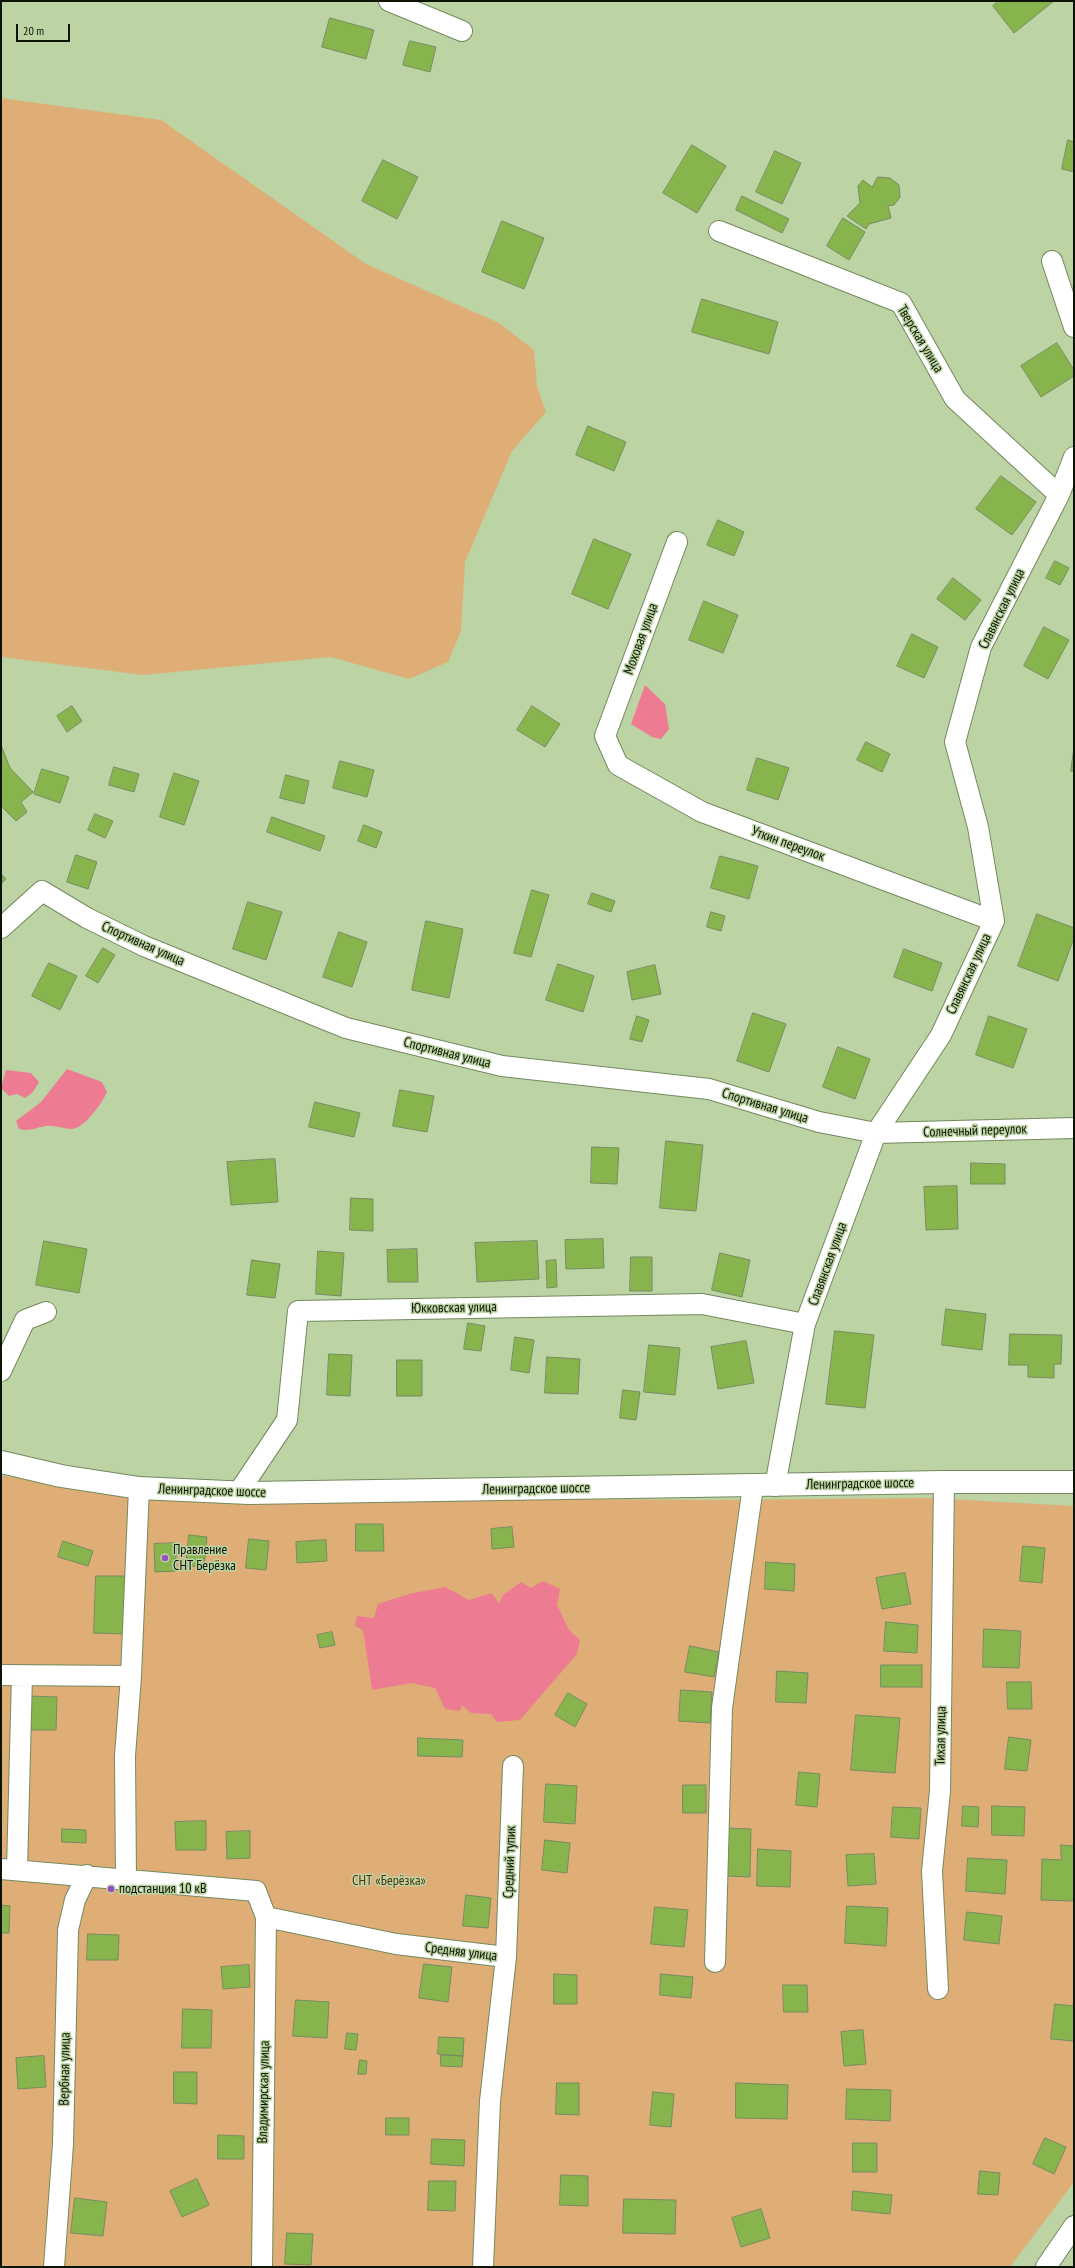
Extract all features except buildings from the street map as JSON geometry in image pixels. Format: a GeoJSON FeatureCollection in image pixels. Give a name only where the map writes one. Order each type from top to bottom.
{"type":"FeatureCollection","features":[{"type":"Feature","properties":{"kind":"main road","name":"Ленинградское шоссе"},"geometry":{"type":"LineString","coordinates":[[1,1462],[61,1476],[139,1488],[238,1493],[775,1486],[944,1482],[1074,1482]]}},
{"type":"Feature","properties":{"kind":"street"},"geometry":{"type":"LineString","coordinates":[[389,1],[462,31]]}},
{"type":"Feature","properties":{"kind":"street","name":"Тверская улица"},"geometry":{"type":"LineString","coordinates":[[719,232],[901,303],[955,399],[1059,495]]}},
{"type":"Feature","properties":{"kind":"street"},"geometry":{"type":"LineString","coordinates":[[1052,261],[1074,327]]}},
{"type":"Feature","properties":{"kind":"street","name":"Славянская улица"},"geometry":{"type":"LineString","coordinates":[[775,1486],[805,1324],[876,1133],[941,1035],[994,921],[978,827],[955,742],[981,647],[1059,495],[1074,457]]}},
{"type":"Feature","properties":{"kind":"street","name":"Моховая улица"},"geometry":{"type":"LineString","coordinates":[[605,736],[677,542]]}},
{"type":"Feature","properties":{"kind":"street","name":"Уткин переулок"},"geometry":{"type":"LineString","coordinates":[[605,736],[618,765],[702,812],[994,921]]}},
{"type":"Feature","properties":{"kind":"street","name":"Спортивная улица"},"geometry":{"type":"LineString","coordinates":[[1,928],[42,892],[87,918],[144,946],[346,1028],[502,1066],[709,1089],[820,1122],[876,1133]]}},
{"type":"Feature","properties":{"kind":"street","name":"Солнечный переулок"},"geometry":{"type":"LineString","coordinates":[[876,1133],[1074,1128]]}},
{"type":"Feature","properties":{"kind":"street","name":"Юкковская улица"},"geometry":{"type":"LineString","coordinates":[[238,1493],[287,1420],[298,1311],[702,1304],[805,1324]]}},
{"type":"Feature","properties":{"kind":"street"},"geometry":{"type":"LineString","coordinates":[[1,1371],[25,1320],[46,1312]]}},
{"type":"Feature","properties":{"kind":"street","name":"Тихая улица"},"geometry":{"type":"LineString","coordinates":[[938,1989],[932,1871],[940,1791],[944,1482]]}},
{"type":"Feature","properties":{"kind":"street"},"geometry":{"type":"LineString","coordinates":[[715,1962],[722,1708],[753,1486]]}},
{"type":"Feature","properties":{"kind":"street"},"geometry":{"type":"LineString","coordinates":[[126,1880],[125,1756],[131,1676],[139,1488]]}},
{"type":"Feature","properties":{"kind":"street"},"geometry":{"type":"LineString","coordinates":[[1,1675],[131,1676]]}},
{"type":"Feature","properties":{"kind":"street"},"geometry":{"type":"LineString","coordinates":[[22,1675],[9,1870],[86,1875],[126,1880],[256,1891],[266,1918]]}},
{"type":"Feature","properties":{"kind":"street","name":"Средний тупик"},"geometry":{"type":"LineString","coordinates":[[506,1957],[513,1766]]}},
{"type":"Feature","properties":{"kind":"street","name":"Вербная улица"},"geometry":{"type":"LineString","coordinates":[[54,2267],[63,2144],[68,1930],[75,1900],[86,1875]]}},
{"type":"Feature","properties":{"kind":"street","name":"Средняя улица"},"geometry":{"type":"LineString","coordinates":[[266,1918],[396,1944],[506,1957],[490,2101],[483,2267]]}},
{"type":"Feature","properties":{"kind":"street","name":"Владимирская улица"},"geometry":{"type":"LineString","coordinates":[[262,2267],[266,1918]]}},
{"type":"Feature","properties":{"kind":"street"},"geometry":{"type":"LineString","coordinates":[[1046,2267],[1074,2226]]}},
{"type":"Feature","properties":{"kind":"green space"},"geometry":{"type":"Polygon","coordinates":[[[1,98],[161,120],[366,264],[499,323],[534,350],[537,386],[546,412],[512,451],[465,562],[461,631],[448,662],[409,679],[331,657],[143,675],[1,657],[1,98]]]}},
{"type":"Feature","properties":{"kind":"green space","name":"СНТ «Берёзка»"},"geometry":{"type":"Polygon","coordinates":[[[1,1475],[117,1496],[707,1500],[931,1498],[1074,1506],[1074,2182],[1010,2267],[1,2267],[1,1475]]]}},
{"type":"Feature","properties":{"kind":"shaded area"},"geometry":{"type":"Polygon","coordinates":[[[645,685],[665,704],[669,729],[661,739],[652,737],[631,724],[645,685]]]}},
{"type":"Feature","properties":{"kind":"shaded area"},"geometry":{"type":"Polygon","coordinates":[[[67,1069],[102,1082],[107,1092],[92,1114],[77,1128],[72,1129],[49,1126],[30,1130],[19,1129],[16,1121],[41,1102],[67,1069]]]}},
{"type":"Feature","properties":{"kind":"shaded area"},"geometry":{"type":"Polygon","coordinates":[[[6,1070],[31,1073],[39,1082],[33,1092],[25,1098],[17,1094],[9,1096],[1,1088],[6,1070]]]}},
{"type":"Feature","properties":{"kind":"shaded area"},"geometry":{"type":"Polygon","coordinates":[[[543,1581],[560,1589],[557,1605],[569,1630],[580,1640],[577,1654],[520,1720],[497,1722],[491,1714],[471,1713],[462,1705],[460,1711],[445,1709],[435,1688],[411,1683],[372,1690],[363,1630],[355,1626],[357,1616],[374,1618],[378,1604],[409,1594],[445,1587],[469,1600],[492,1593],[499,1603],[503,1595],[521,1582],[531,1588],[543,1581]]]}},
{"type":"Feature","properties":{"kind":"place","name":"Правление СНТ Берёзка"},"geometry":{"type":"Point","coordinates":[165,1558]}},
{"type":"Feature","properties":{"kind":"place","name":"подстанция 10 кВ"},"geometry":{"type":"Point","coordinates":[111,1889]}}]}
